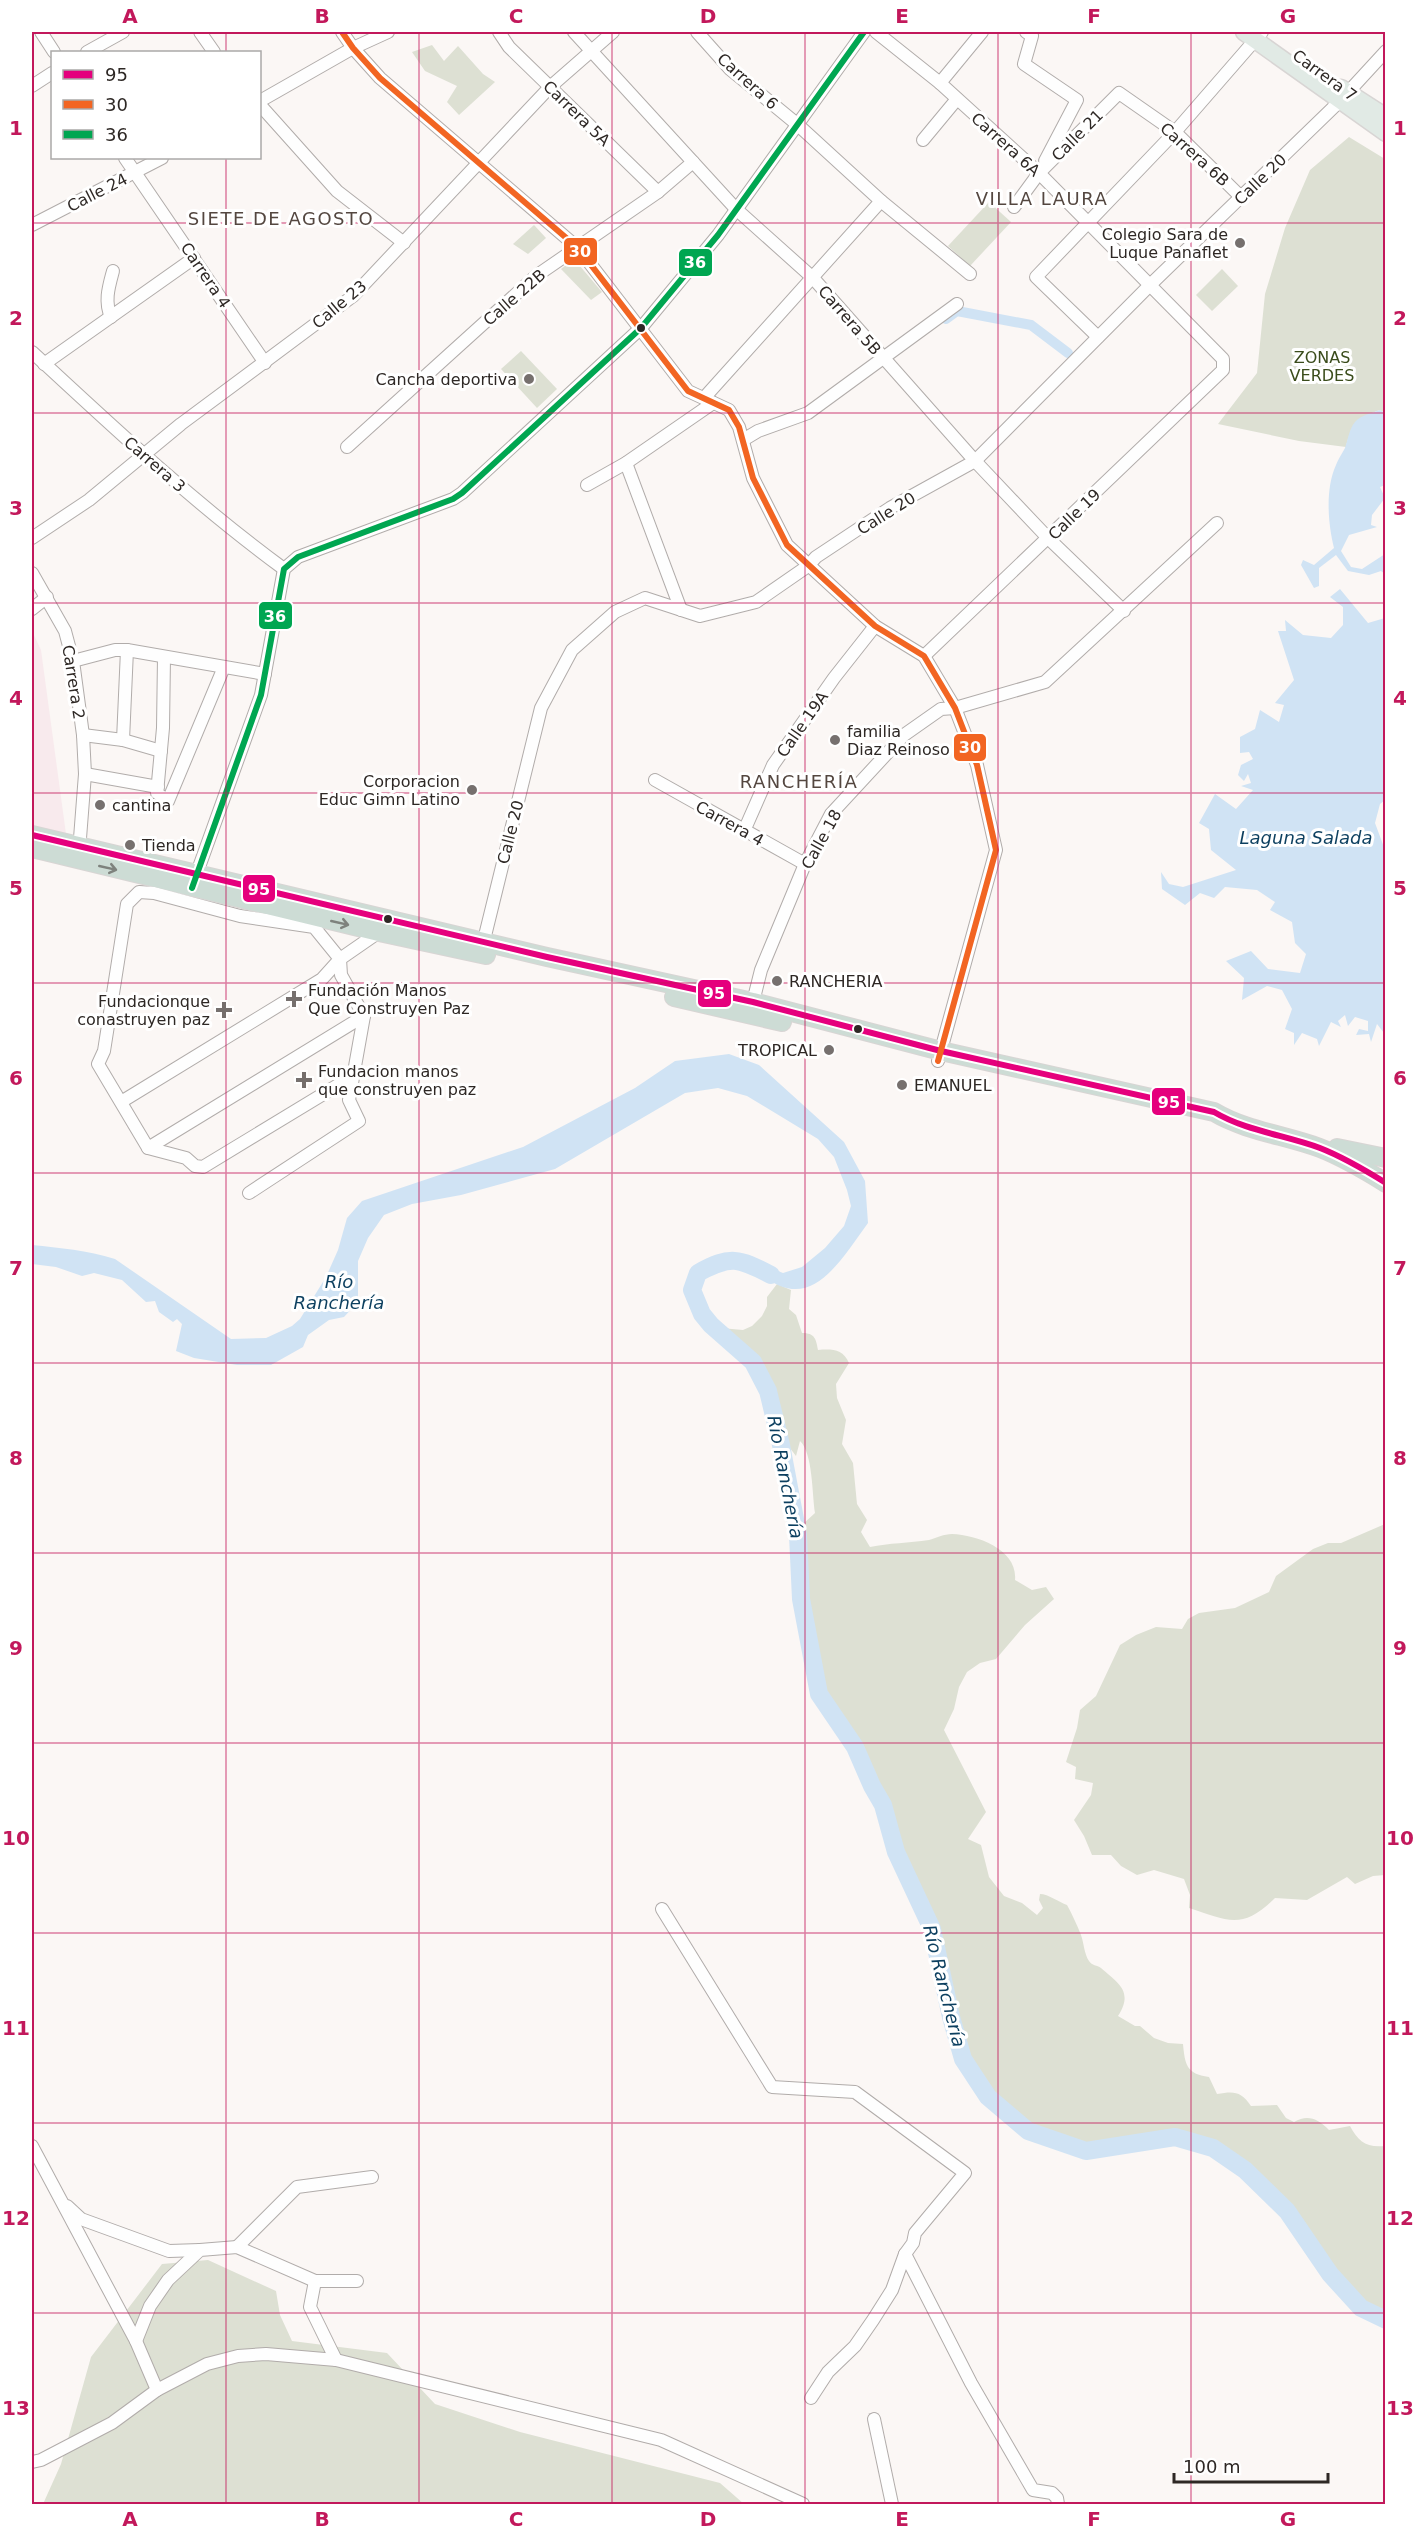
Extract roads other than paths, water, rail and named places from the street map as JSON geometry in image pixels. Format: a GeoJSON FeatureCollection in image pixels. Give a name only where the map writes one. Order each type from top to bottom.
{"type":"FeatureCollection","features":[{"type":"Feature","properties":{"kind":"highway"},"geometry":{"type":"LineString","coordinates":[[32,835],[79,854]]}},
{"type":"Feature","properties":{"kind":"highway"},"geometry":{"type":"LineString","coordinates":[[32,848],[79,854],[482,948],[752,1015],[939,1056],[1214,1124],[1230,1122],[1321,1148],[1386,1183]]}},
{"type":"Feature","properties":{"kind":"highway"},"geometry":{"type":"LineString","coordinates":[[546,963],[753,1002],[939,1056]]}},
{"type":"Feature","properties":{"kind":"highway"},"geometry":{"type":"LineString","coordinates":[[1282,1136],[1385,1158]]}},
{"type":"Feature","properties":{"kind":"main road","name":"Carrera 7"},"geometry":{"type":"LineString","coordinates":[[1257,33],[1344,97],[1386,117]]}},
{"type":"Feature","properties":{"kind":"main road"},"geometry":{"type":"LineString","coordinates":[[1344,97],[1386,133]]}},
{"type":"Feature","properties":{"kind":"street"},"geometry":{"type":"LineString","coordinates":[[41,32],[53,51]]}},
{"type":"Feature","properties":{"kind":"street"},"geometry":{"type":"LineString","coordinates":[[89,51],[123,32]]}},
{"type":"Feature","properties":{"kind":"street"},"geometry":{"type":"LineString","coordinates":[[200,32],[213,51]]}},
{"type":"Feature","properties":{"kind":"street"},"geometry":{"type":"LineString","coordinates":[[342,32],[380,78],[578,248],[688,391],[729,410],[739,427],[753,478],[787,545],[875,626],[924,656],[955,708],[977,765],[996,850],[939,1056]]}},
{"type":"Feature","properties":{"kind":"street"},"geometry":{"type":"LineString","coordinates":[[261,102],[353,48],[388,32]]}},
{"type":"Feature","properties":{"kind":"street","name":"Carrera 5A"},"geometry":{"type":"LineString","coordinates":[[498,32],[509,47],[658,192]]}},
{"type":"Feature","properties":{"kind":"street","name":"Carrera 5B"},"geometry":{"type":"LineString","coordinates":[[574,32],[736,209],[813,278],[975,461],[1048,538],[1124,611]]}},
{"type":"Feature","properties":{"kind":"street","name":"Calle 23"},"geometry":{"type":"LineString","coordinates":[[32,538],[89,500],[143,454],[353,296],[550,87],[613,32]]}},
{"type":"Feature","properties":{"kind":"street","name":"Carrera 6"},"geometry":{"type":"LineString","coordinates":[[697,32],[730,69],[798,125],[881,201],[970,274]]}},
{"type":"Feature","properties":{"kind":"street"},"geometry":{"type":"LineString","coordinates":[[194,881],[261,695],[284,569],[298,557],[453,499],[462,493],[641,328],[718,235],[864,32]]}},
{"type":"Feature","properties":{"kind":"street","name":"Carrera 6A"},"geometry":{"type":"LineString","coordinates":[[876,32],[940,83],[1039,173],[1223,359],[1223,370]]}},
{"type":"Feature","properties":{"kind":"street"},"geometry":{"type":"LineString","coordinates":[[940,83],[982,32]]}},
{"type":"Feature","properties":{"kind":"street"},"geometry":{"type":"LineString","coordinates":[[1026,32],[1032,36],[1024,64],[1077,100],[1039,173]]}},
{"type":"Feature","properties":{"kind":"street"},"geometry":{"type":"LineString","coordinates":[[1098,337],[1036,277],[1175,132],[1257,33]]}},
{"type":"Feature","properties":{"kind":"street","name":"Calle 20"},"geometry":{"type":"LineString","coordinates":[[482,948],[541,708],[572,650],[615,612],[645,598],[700,616],[756,603],[808,566],[816,557],[890,508],[975,461],[1149,286],[1344,97],[1386,51]]}},
{"type":"Feature","properties":{"kind":"street"},"geometry":{"type":"LineString","coordinates":[[32,86],[51,74]]}},
{"type":"Feature","properties":{"kind":"street","name":"Calle 21"},"geometry":{"type":"LineString","coordinates":[[1014,207],[1039,173],[1119,93]]}},
{"type":"Feature","properties":{"kind":"street","name":"Carrera 6B"},"geometry":{"type":"LineString","coordinates":[[1119,93],[1175,132],[1241,197]]}},
{"type":"Feature","properties":{"kind":"street"},"geometry":{"type":"LineString","coordinates":[[923,140],[957,99]]}},
{"type":"Feature","properties":{"kind":"street"},"geometry":{"type":"LineString","coordinates":[[261,104],[337,191],[404,243]]}},
{"type":"Feature","properties":{"kind":"street","name":"Carrera 4"},"geometry":{"type":"LineString","coordinates":[[126,159],[266,363]]}},
{"type":"Feature","properties":{"kind":"street","name":"Calle 24"},"geometry":{"type":"LineString","coordinates":[[32,225],[160,159]]}},
{"type":"Feature","properties":{"kind":"street","name":"Calle 22B"},"geometry":{"type":"LineString","coordinates":[[347,447],[536,276],[658,192],[693,162]]}},
{"type":"Feature","properties":{"kind":"street"},"geometry":{"type":"LineString","coordinates":[[587,484],[626,463],[708,400],[881,201]]}},
{"type":"Feature","properties":{"kind":"street"},"geometry":{"type":"LineString","coordinates":[[44,364],[194,258]]}},
{"type":"Feature","properties":{"kind":"street"},"geometry":{"type":"LineString","coordinates":[[111,316],[107,308],[108,289],[113,271]]}},
{"type":"Feature","properties":{"kind":"street"},"geometry":{"type":"LineString","coordinates":[[743,440],[758,431],[808,413],[957,304]]}},
{"type":"Feature","properties":{"kind":"street","name":"Carrera 3"},"geometry":{"type":"LineString","coordinates":[[32,352],[143,454],[235,533],[284,569]]}},
{"type":"Feature","properties":{"kind":"street","name":"Calle 19"},"geometry":{"type":"LineString","coordinates":[[924,656],[1223,370]]}},
{"type":"Feature","properties":{"kind":"street"},"geometry":{"type":"LineString","coordinates":[[626,463],[681,610]]}},
{"type":"Feature","properties":{"kind":"street","name":"Calle 18"},"geometry":{"type":"LineString","coordinates":[[753,1002],[761,970],[805,864],[831,814],[904,735],[941,709],[955,708],[1045,682],[1217,523]]}},
{"type":"Feature","properties":{"kind":"street","name":"Carrera 2"},"geometry":{"type":"LineString","coordinates":[[32,573],[65,631],[73,661],[86,774],[79,854]]}},
{"type":"Feature","properties":{"kind":"street"},"geometry":{"type":"LineString","coordinates":[[32,609],[47,597]]}},
{"type":"Feature","properties":{"kind":"street","name":"Calle 19A"},"geometry":{"type":"LineString","coordinates":[[744,831],[773,765],[834,678],[875,626]]}},
{"type":"Feature","properties":{"kind":"street"},"geometry":{"type":"LineString","coordinates":[[73,661],[115,650],[126,650],[265,674]]}},
{"type":"Feature","properties":{"kind":"street"},"geometry":{"type":"LineString","coordinates":[[123,740],[126,650]]}},
{"type":"Feature","properties":{"kind":"street"},"geometry":{"type":"LineString","coordinates":[[164,657],[161,751],[157,793],[168,801],[224,667]]}},
{"type":"Feature","properties":{"kind":"street"},"geometry":{"type":"LineString","coordinates":[[83,735],[123,740],[161,751]]}},
{"type":"Feature","properties":{"kind":"street"},"geometry":{"type":"LineString","coordinates":[[86,774],[158,787]]}},
{"type":"Feature","properties":{"kind":"street","name":"Carrera 4"},"geometry":{"type":"LineString","coordinates":[[654,780],[805,864]]}},
{"type":"Feature","properties":{"kind":"street"},"geometry":{"type":"LineString","coordinates":[[249,1193],[359,1121],[349,1100],[364,1016],[340,975],[340,959],[314,927],[240,916],[154,893],[139,892],[127,904],[104,1051],[98,1065],[147,1148],[186,1158],[195,1166],[203,1167],[353,1076]]}},
{"type":"Feature","properties":{"kind":"street"},"geometry":{"type":"LineString","coordinates":[[121,1102],[322,979],[340,959],[381,925]]}},
{"type":"Feature","properties":{"kind":"street"},"geometry":{"type":"LineString","coordinates":[[147,1148],[364,1016]]}},
{"type":"Feature","properties":{"kind":"street"},"geometry":{"type":"LineString","coordinates":[[662,1909],[772,2087],[855,2092],[965,2173],[915,2233],[913,2243],[905,2254],[892,2290],[855,2346],[828,2372],[811,2398]]}},
{"type":"Feature","properties":{"kind":"street"},"geometry":{"type":"LineString","coordinates":[[32,2145],[57,2196],[136,2341],[157,2390]]}},
{"type":"Feature","properties":{"kind":"street"},"geometry":{"type":"LineString","coordinates":[[237,2247],[297,2187],[372,2177]]}},
{"type":"Feature","properties":{"kind":"street"},"geometry":{"type":"LineString","coordinates":[[57,2196],[81,2219],[169,2251],[237,2247],[315,2281],[357,2281]]}},
{"type":"Feature","properties":{"kind":"street"},"geometry":{"type":"LineString","coordinates":[[136,2341],[150,2306],[168,2280],[200,2250]]}},
{"type":"Feature","properties":{"kind":"street"},"geometry":{"type":"LineString","coordinates":[[905,2254],[971,2383],[1034,2490],[1052,2493],[1057,2498],[1058,2505]]}},
{"type":"Feature","properties":{"kind":"street"},"geometry":{"type":"LineString","coordinates":[[315,2281],[310,2307],[336,2360]]}},
{"type":"Feature","properties":{"kind":"street"},"geometry":{"type":"LineString","coordinates":[[32,2462],[112,2423],[157,2390],[207,2364],[238,2356],[266,2354],[336,2360],[661,2440],[803,2505]]}},
{"type":"Feature","properties":{"kind":"street"},"geometry":{"type":"LineString","coordinates":[[874,2419],[892,2505]]}},
{"type":"Feature","properties":{"kind":"water"},"geometry":{"type":"Polygon","coordinates":[[[1380,410],[1385,413],[1385,485],[1380,487],[1385,498],[1372,515],[1371,525],[1377,527],[1349,535],[1341,551],[1351,567],[1362,569],[1385,554],[1385,574],[1381,571],[1369,575],[1348,571],[1336,555],[1319,568],[1319,586],[1314,588],[1301,565],[1303,560],[1314,565],[1334,548],[1330,528],[1329,495],[1336,465],[1355,422],[1363,416],[1380,410]]]}},
{"type":"Feature","properties":{"kind":"water","name":"Laguna Salada"},"geometry":{"type":"Polygon","coordinates":[[[1340,589],[1368,623],[1385,618],[1385,800],[1380,804],[1375,823],[1385,850],[1385,1031],[1384,1033],[1377,1024],[1371,1042],[1369,1034],[1356,1035],[1359,1029],[1368,1031],[1368,1021],[1355,1017],[1348,1026],[1345,1015],[1338,1021],[1341,1027],[1331,1022],[1319,1046],[1317,1039],[1302,1033],[1294,1045],[1294,1033],[1285,1029],[1292,1009],[1282,990],[1267,986],[1242,1000],[1244,978],[1226,961],[1251,951],[1268,969],[1300,973],[1306,954],[1295,943],[1292,922],[1270,910],[1275,902],[1257,890],[1225,887],[1214,898],[1200,893],[1185,905],[1162,889],[1161,872],[1169,884],[1183,887],[1236,870],[1211,850],[1209,829],[1199,823],[1215,794],[1236,809],[1253,790],[1241,786],[1251,783],[1248,774],[1244,781],[1238,775],[1241,765],[1253,759],[1249,752],[1240,753],[1240,737],[1255,729],[1260,710],[1279,722],[1284,705],[1275,703],[1294,680],[1278,631],[1286,631],[1285,620],[1303,635],[1331,638],[1343,625],[1343,607],[1330,597],[1340,589]]]}},
{"type":"Feature","properties":{"kind":"water","name":"Río Ranchería"},"geometry":{"type":"Polygon","coordinates":[[[729,1054],[759,1065],[844,1142],[865,1181],[868,1223],[831,1271],[818,1282],[804,1288],[788,1288],[771,1281],[751,1264],[783,1273],[802,1267],[825,1248],[844,1226],[851,1206],[834,1157],[818,1139],[747,1096],[718,1088],[685,1093],[555,1169],[461,1195],[412,1204],[384,1215],[368,1238],[358,1261],[358,1302],[344,1317],[329,1320],[308,1335],[303,1347],[271,1365],[237,1365],[194,1358],[176,1351],[182,1324],[177,1319],[173,1322],[159,1312],[155,1301],[146,1302],[122,1280],[94,1273],[82,1276],[56,1267],[32,1264],[32,1245],[84,1251],[115,1259],[231,1339],[266,1338],[292,1326],[300,1319],[326,1277],[338,1250],[347,1218],[362,1201],[523,1147],[635,1088],[675,1061],[729,1054]]]}},
{"type":"Feature","properties":{"kind":"waterway"},"geometry":{"type":"LineString","coordinates":[[946,319],[957,311],[1031,325],[1068,353]]}},
{"type":"Feature","properties":{"kind":"waterway","name":"Río Ranchería"},"geometry":{"type":"LineString","coordinates":[[771,1275],[742,1262],[727,1261],[698,1273],[692,1290],[702,1314],[711,1325],[753,1362],[768,1391],[798,1535],[801,1599],[819,1694],[855,1747],[883,1805],[896,1852],[932,1929],[951,2017],[963,2059],[988,2097],[1028,2131],[1086,2151],[1175,2137],[1213,2148],[1245,2170],[1287,2211],[1330,2274],[1361,2308],[1386,2320]]}},
{"type":"Feature","properties":{"kind":"place","name":"Colegio Sara de Luque Panaflet"},"geometry":{"type":"Point","coordinates":[1240,243]}},
{"type":"Feature","properties":{"kind":"place","name":"Cancha deportiva"},"geometry":{"type":"Point","coordinates":[529,379]}},
{"type":"Feature","properties":{"kind":"place","name":"familia Diaz Reinoso"},"geometry":{"type":"Point","coordinates":[835,740]}},
{"type":"Feature","properties":{"kind":"place","name":"Corporacion Educ Gimn Latino"},"geometry":{"type":"Point","coordinates":[472,790]}},
{"type":"Feature","properties":{"kind":"place","name":"cantina"},"geometry":{"type":"Point","coordinates":[100,805]}},
{"type":"Feature","properties":{"kind":"place","name":"Tienda"},"geometry":{"type":"Point","coordinates":[130,845]}},
{"type":"Feature","properties":{"kind":"place","name":"RANCHERIA"},"geometry":{"type":"Point","coordinates":[777,981]}},
{"type":"Feature","properties":{"kind":"place","name":"Fundación Manos Que Construyen Paz"},"geometry":{"type":"Point","coordinates":[294,999]}},
{"type":"Feature","properties":{"kind":"place","name":"Fundacionque conastruyen paz"},"geometry":{"type":"Point","coordinates":[224,1010]}},
{"type":"Feature","properties":{"kind":"place","name":"TROPICAL"},"geometry":{"type":"Point","coordinates":[829,1050]}},
{"type":"Feature","properties":{"kind":"place","name":"Fundacion manos que construyen paz"},"geometry":{"type":"Point","coordinates":[304,1080]}},
{"type":"Feature","properties":{"kind":"place","name":"EMANUEL"},"geometry":{"type":"Point","coordinates":[902,1085]}},
{"type":"Feature","properties":{"kind":"district","name":"VILLA LAURA"},"geometry":{"type":"Point","coordinates":[1042,199]}},
{"type":"Feature","properties":{"kind":"district","name":"SIETE DE AGOSTO"},"geometry":{"type":"Point","coordinates":[281,219]}},
{"type":"Feature","properties":{"kind":"district","name":"RANCHERÍA"},"geometry":{"type":"Point","coordinates":[799,782]}},
{"type":"Feature","properties":{"kind":"park label","name":"ZONAS VERDES"},"geometry":{"type":"Point","coordinates":[1322,366]}}]}
